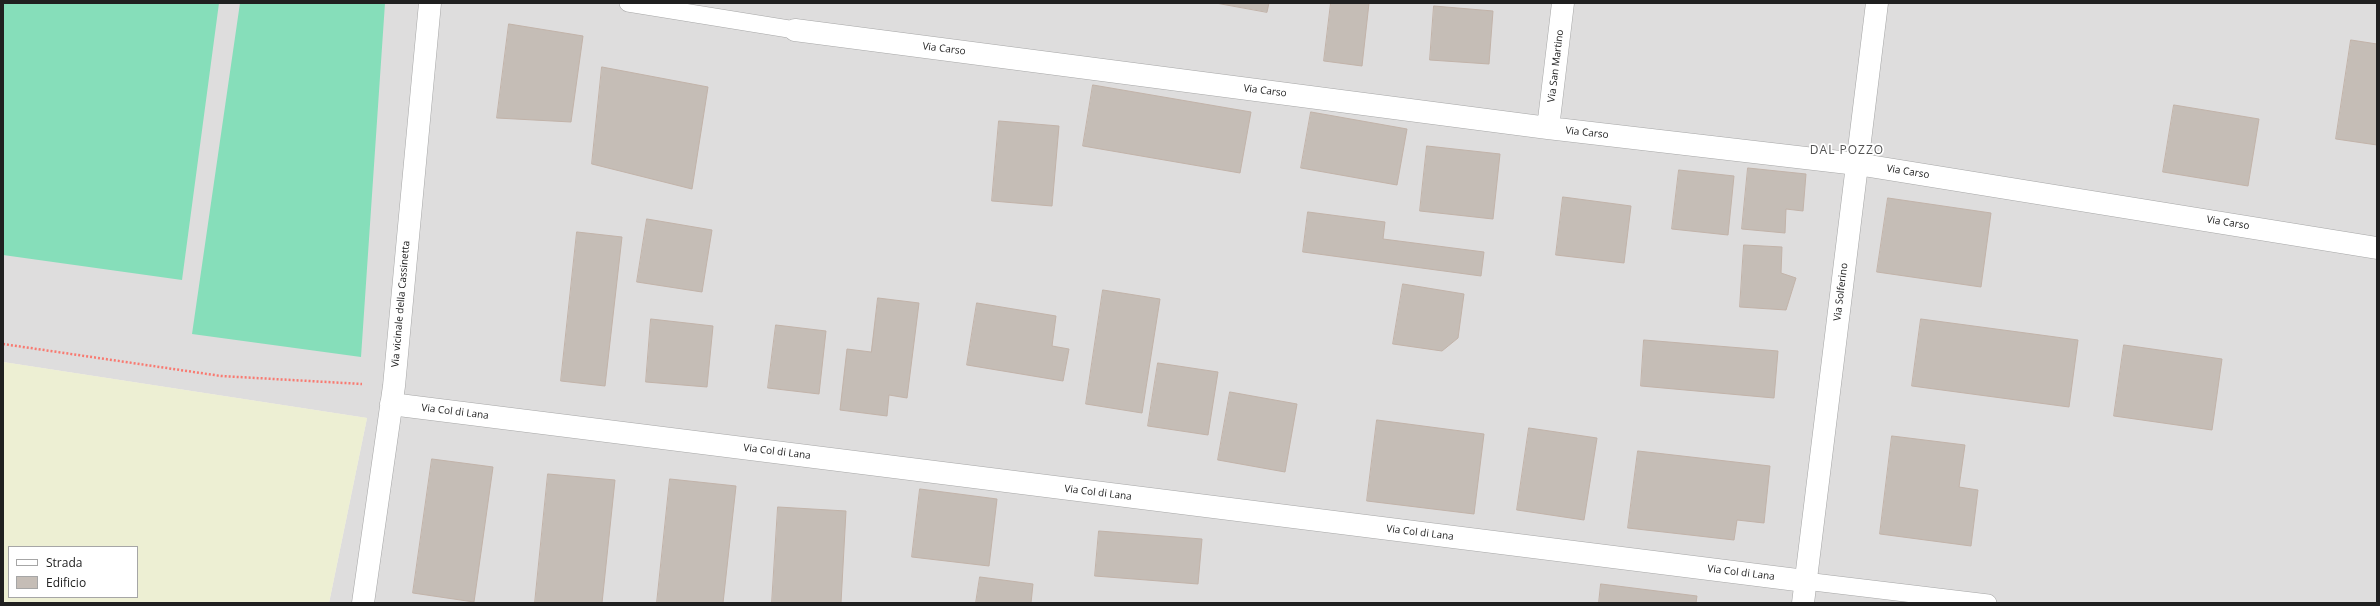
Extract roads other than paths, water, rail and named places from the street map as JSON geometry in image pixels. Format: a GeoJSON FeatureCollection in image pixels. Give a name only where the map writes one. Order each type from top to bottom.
{"type":"FeatureCollection","features":[{"type":"Feature","properties":{"kind":"street","name":"Via vicinale della Cassinetta"},"geometry":{"type":"LineString","coordinates":[[363,603],[392,395],[430,3]]}},
{"type":"Feature","properties":{"kind":"street","name":"Via San Martino"},"geometry":{"type":"LineString","coordinates":[[1548,128],[1563,3]]}},
{"type":"Feature","properties":{"kind":"street","name":"Via Solferino"},"geometry":{"type":"LineString","coordinates":[[1803,603],[1877,3]]}},
{"type":"Feature","properties":{"kind":"street","name":"Via Carso"},"geometry":{"type":"LineString","coordinates":[[795,30],[1548,128],[1857,164],[2377,248]]}},
{"type":"Feature","properties":{"kind":"street","name":"Via Col di Lana"},"geometry":{"type":"LineString","coordinates":[[392,395],[1806,581]]}},
{"type":"Feature","properties":{"kind":"lane"},"geometry":{"type":"LineString","coordinates":[[628,3],[795,30]]}},
{"type":"Feature","properties":{"kind":"lane"},"geometry":{"type":"LineString","coordinates":[[1806,581],[1988,603]]}},
{"type":"Feature","properties":{"kind":"district","name":"DAL POZZO"},"geometry":{"type":"Point","coordinates":[1847,151]}}]}
